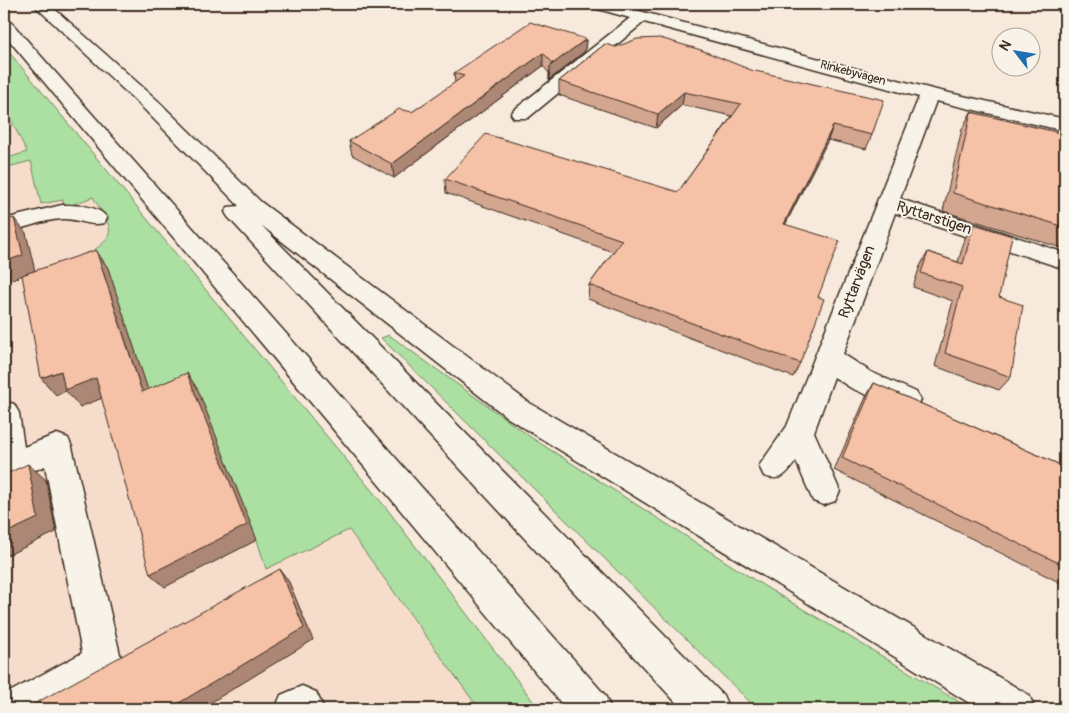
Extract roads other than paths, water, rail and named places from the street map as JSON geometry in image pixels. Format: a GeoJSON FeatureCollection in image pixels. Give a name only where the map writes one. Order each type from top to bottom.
{"type":"FeatureCollection","features":[{"type":"Feature","properties":{"kind":"main road"},"geometry":{"type":"LineString","coordinates":[[34,4],[122,99],[273,249],[709,709]]}},
{"type":"Feature","properties":{"kind":"main road"},"geometry":{"type":"LineString","coordinates":[[40,4],[149,103],[253,206],[518,410],[1015,709]]}},
{"type":"Feature","properties":{"kind":"main road","name":"Rinkebyvägen"},"geometry":{"type":"LineString","coordinates":[[596,4],[929,94],[1065,125]]}},
{"type":"Feature","properties":{"kind":"main road"},"geometry":{"type":"LineString","coordinates":[[520,114],[642,16]]}},
{"type":"Feature","properties":{"kind":"main road"},"geometry":{"type":"LineString","coordinates":[[4,24],[591,709]]}},
{"type":"Feature","properties":{"kind":"main road","name":"Ryttarvägen"},"geometry":{"type":"LineString","coordinates":[[775,466],[799,432],[929,94]]}},
{"type":"Feature","properties":{"kind":"main road","name":"Ryttarstigen"},"geometry":{"type":"LineString","coordinates":[[888,203],[1065,260]]}},
{"type":"Feature","properties":{"kind":"main road"},"geometry":{"type":"LineString","coordinates":[[4,226],[57,211],[77,212],[96,218]]}},
{"type":"Feature","properties":{"kind":"main road"},"geometry":{"type":"LineString","coordinates":[[828,358],[861,380],[932,412]]}},
{"type":"Feature","properties":{"kind":"main road"},"geometry":{"type":"LineString","coordinates":[[4,413],[8,468],[56,447],[103,663],[18,709]]}},
{"type":"Feature","properties":{"kind":"main road"},"geometry":{"type":"LineString","coordinates":[[799,432],[824,491]]}},
{"type":"Feature","properties":{"kind":"main road"},"geometry":{"type":"LineString","coordinates":[[295,709],[302,706],[304,709]]}}]}
